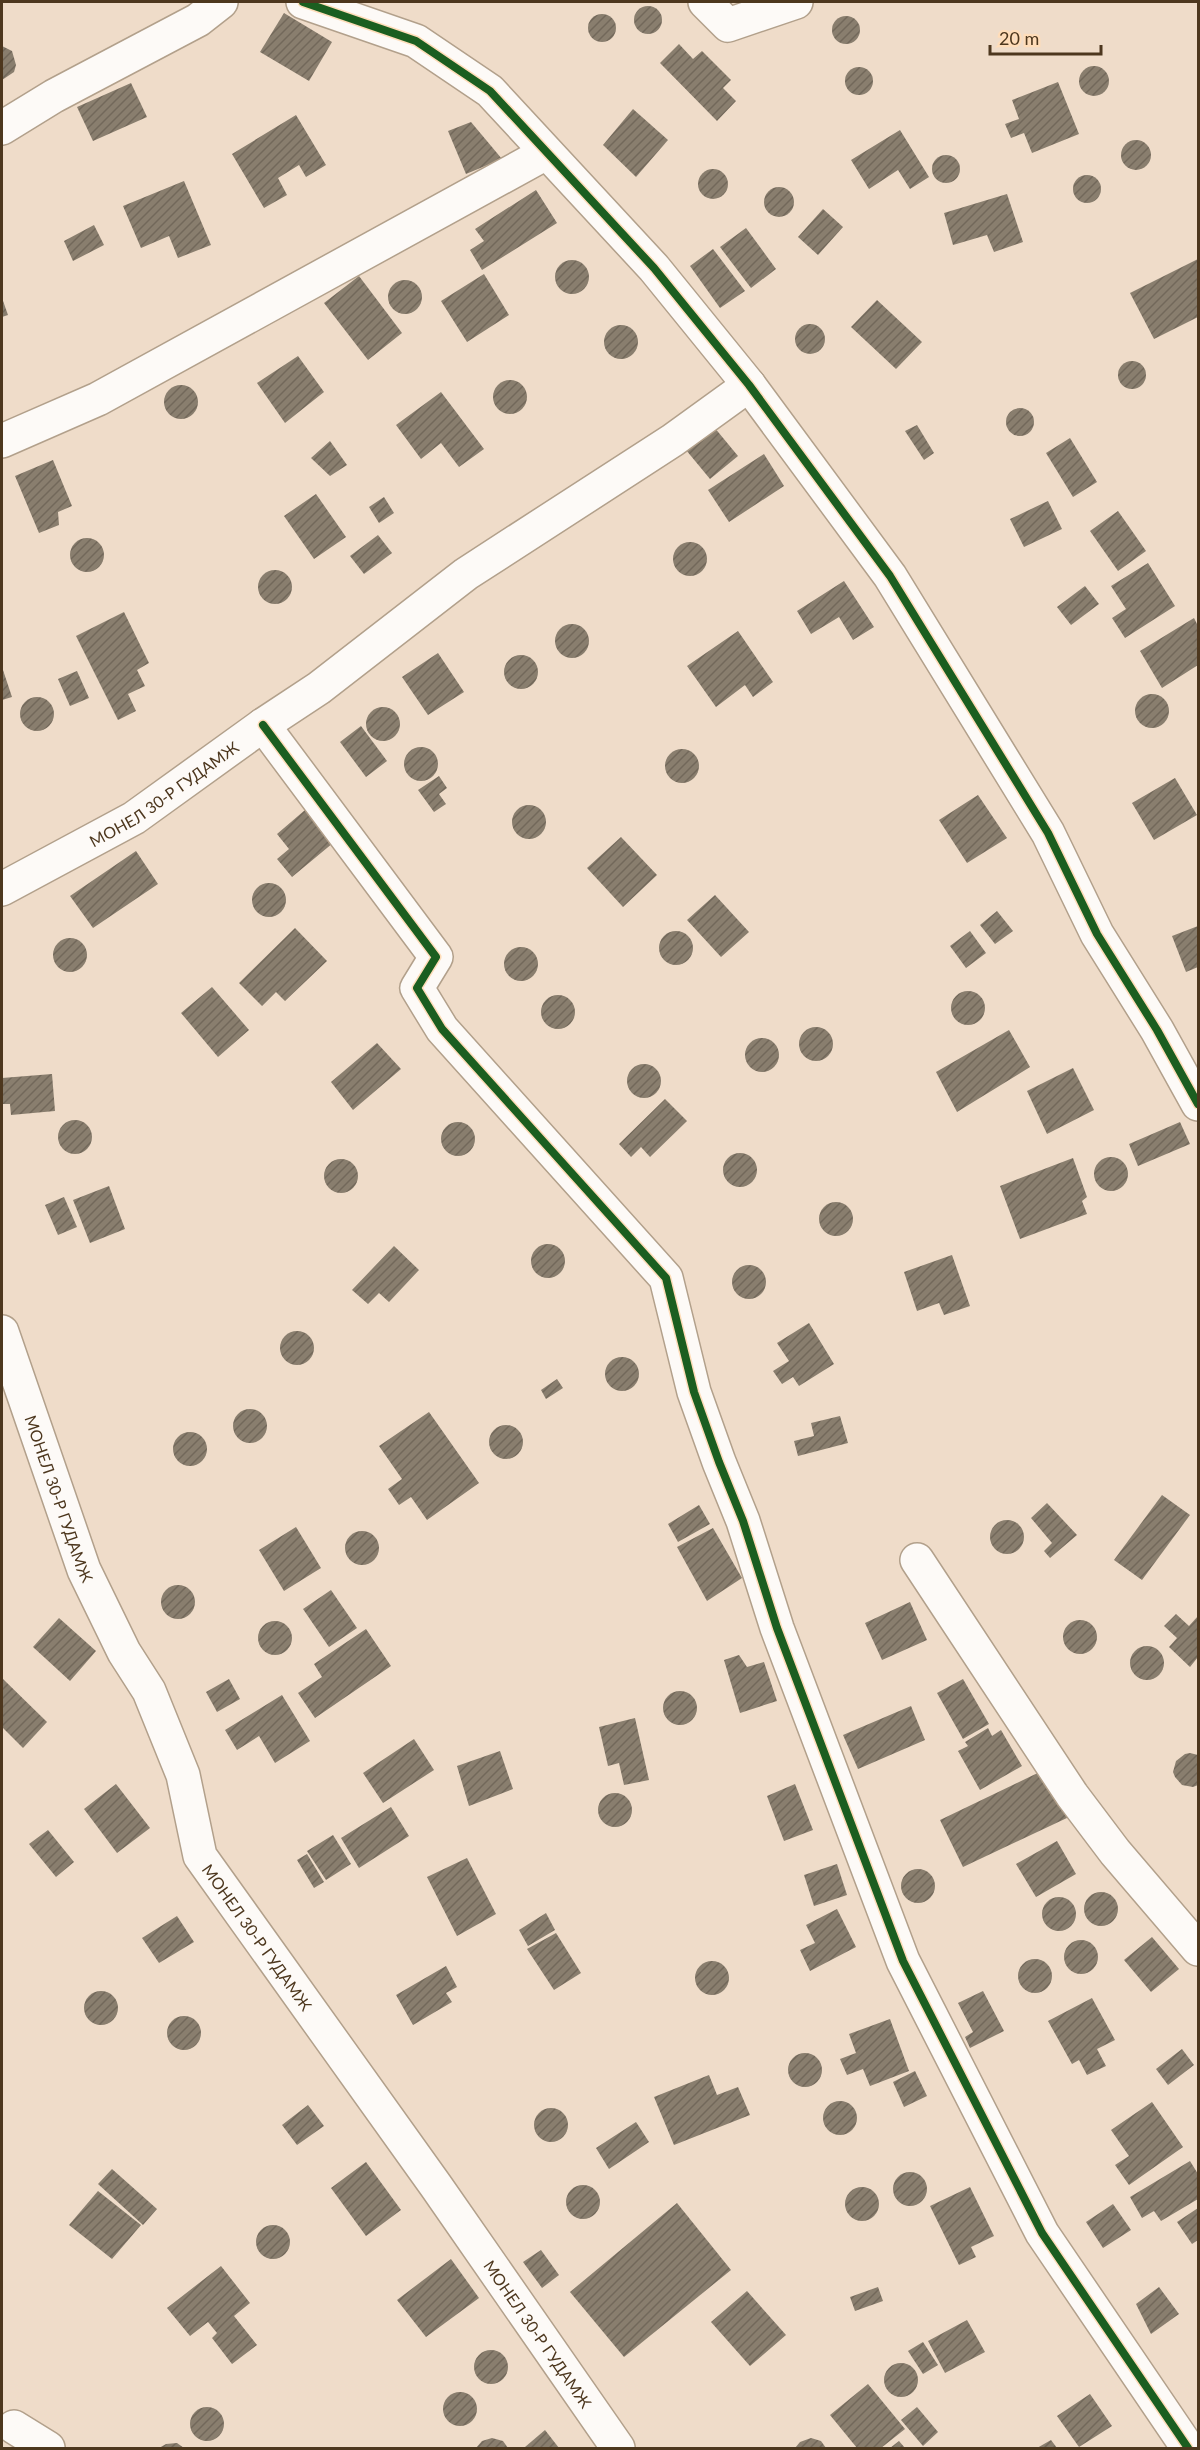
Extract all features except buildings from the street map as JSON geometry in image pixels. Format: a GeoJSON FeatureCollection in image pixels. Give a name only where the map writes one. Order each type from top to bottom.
{"type":"FeatureCollection","features":[{"type":"Feature","properties":{"kind":"street"},"geometry":{"type":"LineString","coordinates":[[2,128],[54,96],[198,20],[221,2]]}},
{"type":"Feature","properties":{"kind":"street"},"geometry":{"type":"LineString","coordinates":[[303,2],[416,41],[490,91],[654,268],[749,385],[890,576],[1048,833],[1097,934],[1157,1030],[1198,1104]]}},
{"type":"Feature","properties":{"kind":"street"},"geometry":{"type":"LineString","coordinates":[[705,2],[728,25],[796,2]]}},
{"type":"Feature","properties":{"kind":"street"},"geometry":{"type":"LineString","coordinates":[[2,441],[98,399],[546,153]]}},
{"type":"Feature","properties":{"kind":"street","name":"МОНЕЛ 30-Р ГУДАМЖ"},"geometry":{"type":"LineString","coordinates":[[2,889],[134,818],[263,725],[319,688],[466,574],[673,440],[749,385]]}},
{"type":"Feature","properties":{"kind":"street"},"geometry":{"type":"LineString","coordinates":[[263,725],[436,957],[417,988],[442,1029],[666,1278],[697,1402],[743,1521],[777,1628],[903,1961],[1042,2233],[1188,2448]]}},
{"type":"Feature","properties":{"kind":"street","name":"МОНЕЛ 30-Р ГУДАМЖ"},"geometry":{"type":"LineString","coordinates":[[2,1332],[84,1570],[124,1652],[149,1691],[183,1775],[200,1856],[443,2196],[618,2448]]}},
{"type":"Feature","properties":{"kind":"street"},"geometry":{"type":"LineString","coordinates":[[916,1560],[1072,1795],[1115,1852],[1198,1949]]}},
{"type":"Feature","properties":{"kind":"street"},"geometry":{"type":"LineString","coordinates":[[14,2427],[48,2448]]}},
{"type":"Feature","properties":{"kind":"cycle path"},"geometry":{"type":"LineString","coordinates":[[303,2],[416,41],[490,91],[654,268],[749,385],[890,576],[1048,833],[1097,934],[1157,1030],[1198,1104]]}},
{"type":"Feature","properties":{"kind":"cycle path"},"geometry":{"type":"LineString","coordinates":[[263,725],[436,957],[417,988],[442,1029],[666,1278],[694,1392],[743,1521],[777,1628],[903,1961],[1042,2233],[1188,2448]]}}]}
